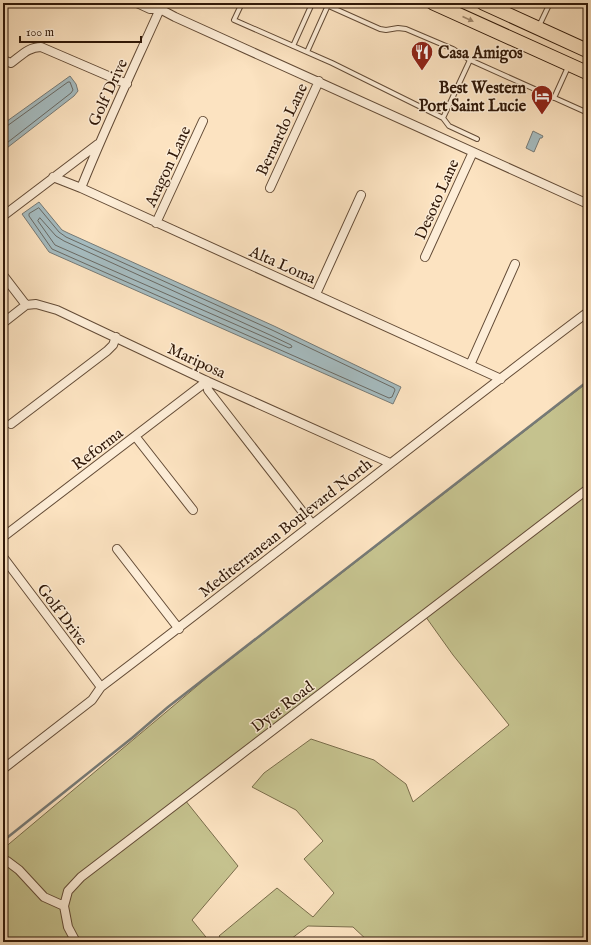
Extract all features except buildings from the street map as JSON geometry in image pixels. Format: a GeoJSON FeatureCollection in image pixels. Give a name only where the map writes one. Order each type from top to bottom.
{"type":"FeatureCollection","features":[{"type":"Feature","properties":{"kind":"main road"},"geometry":{"type":"LineString","coordinates":[[433,3],[588,73]]}},
{"type":"Feature","properties":{"kind":"main road"},"geometry":{"type":"LineString","coordinates":[[483,3],[588,51]]}},
{"type":"Feature","properties":{"kind":"street"},"geometry":{"type":"LineString","coordinates":[[137,3],[150,9],[160,9]]}},
{"type":"Feature","properties":{"kind":"street"},"geometry":{"type":"LineString","coordinates":[[154,3],[160,9],[588,204]]}},
{"type":"Feature","properties":{"kind":"street","name":"Golf Drive"},"geometry":{"type":"LineString","coordinates":[[80,188],[98,143],[127,84],[160,9]]}},
{"type":"Feature","properties":{"kind":"street"},"geometry":{"type":"LineString","coordinates":[[3,70],[7,62],[34,47],[41,47],[127,84]]}},
{"type":"Feature","properties":{"kind":"street","name":"Bernardo Lane"},"geometry":{"type":"LineString","coordinates":[[270,188],[319,81]]}},
{"type":"Feature","properties":{"kind":"street","name":"Aragon Lane"},"geometry":{"type":"LineString","coordinates":[[156,222],[203,121]]}},
{"type":"Feature","properties":{"kind":"street","name":"Golf Drive"},"geometry":{"type":"LineString","coordinates":[[3,216],[98,143]]}},
{"type":"Feature","properties":{"kind":"street","name":"Desoto Lane"},"geometry":{"type":"LineString","coordinates":[[425,257],[473,152]]}},
{"type":"Feature","properties":{"kind":"street","name":"Alta Loma"},"geometry":{"type":"LineString","coordinates":[[53,177],[501,378]]}},
{"type":"Feature","properties":{"kind":"street"},"geometry":{"type":"LineString","coordinates":[[316,294],[360,195]]}},
{"type":"Feature","properties":{"kind":"street"},"geometry":{"type":"LineString","coordinates":[[470,365],[515,264]]}},
{"type":"Feature","properties":{"kind":"street"},"geometry":{"type":"LineString","coordinates":[[3,275],[26,305],[3,323]]}},
{"type":"Feature","properties":{"kind":"street","name":"Mariposa"},"geometry":{"type":"LineString","coordinates":[[26,305],[36,304],[57,310],[207,381],[390,463]]}},
{"type":"Feature","properties":{"kind":"street","name":"Mediterranean Boulevard North"},"geometry":{"type":"LineString","coordinates":[[3,769],[92,700],[101,687],[588,312]]}},
{"type":"Feature","properties":{"kind":"street"},"geometry":{"type":"LineString","coordinates":[[11,424],[107,351],[116,337]]}},
{"type":"Feature","properties":{"kind":"street"},"geometry":{"type":"LineString","coordinates":[[207,381],[208,390],[312,524]]}},
{"type":"Feature","properties":{"kind":"street","name":"Reforma"},"geometry":{"type":"LineString","coordinates":[[3,537],[207,381]]}},
{"type":"Feature","properties":{"kind":"street"},"geometry":{"type":"LineString","coordinates":[[135,436],[192,510]]}},
{"type":"Feature","properties":{"kind":"street","name":"Dyer Road"},"geometry":{"type":"LineString","coordinates":[[64,906],[68,891],[81,877],[588,489]]}},
{"type":"Feature","properties":{"kind":"street"},"geometry":{"type":"LineString","coordinates":[[117,549],[178,629]]}},
{"type":"Feature","properties":{"kind":"street","name":"Golf Drive"},"geometry":{"type":"LineString","coordinates":[[3,557],[101,687]]}},
{"type":"Feature","properties":{"kind":"street"},"geometry":{"type":"LineString","coordinates":[[3,862],[7,861],[19,870],[44,897],[64,906],[68,927],[76,942]]}},
{"type":"Feature","properties":{"kind":"lane"},"geometry":{"type":"LineString","coordinates":[[242,3],[234,20],[307,52],[443,118],[449,126],[478,139]]}},
{"type":"Feature","properties":{"kind":"lane"},"geometry":{"type":"LineString","coordinates":[[293,46],[311,6],[314,3]]}},
{"type":"Feature","properties":{"kind":"lane"},"geometry":{"type":"LineString","coordinates":[[322,3],[329,4],[380,29],[406,29],[453,49],[470,60],[588,113]]}},
{"type":"Feature","properties":{"kind":"lane"},"geometry":{"type":"LineString","coordinates":[[538,28],[550,3]]}},
{"type":"Feature","properties":{"kind":"lane"},"geometry":{"type":"LineString","coordinates":[[307,52],[329,4]]}},
{"type":"Feature","properties":{"kind":"lane"},"geometry":{"type":"LineString","coordinates":[[443,118],[470,60]]}},
{"type":"Feature","properties":{"kind":"lane"},"geometry":{"type":"LineString","coordinates":[[554,98],[569,65]]}},
{"type":"Feature","properties":{"kind":"shaded area"},"geometry":{"type":"Polygon","coordinates":[[[588,382],[588,942],[369,942],[353,927],[308,926],[287,942],[224,942],[219,936],[277,888],[313,917],[334,893],[304,859],[323,841],[296,810],[252,787],[264,773],[311,739],[374,760],[406,784],[413,802],[509,725],[453,655],[423,613],[185,800],[238,866],[192,920],[210,942],[3,942],[3,849],[209,676],[588,382]]]}},
{"type":"Feature","properties":{"kind":"water"},"geometry":{"type":"Polygon","coordinates":[[[70,76],[76,84],[78,91],[74,96],[3,151],[3,124],[70,76]]]}},
{"type":"Feature","properties":{"kind":"water"},"geometry":{"type":"Polygon","coordinates":[[[533,131],[543,136],[540,138],[534,152],[526,148],[533,131]]]}},
{"type":"Feature","properties":{"kind":"water"},"geometry":{"type":"Polygon","coordinates":[[[39,202],[62,230],[274,326],[401,387],[393,404],[49,252],[22,214],[39,202]]]}},
{"type":"Feature","properties":{"kind":"waterway"},"geometry":{"type":"LineString","coordinates":[[3,841],[132,738],[168,707],[588,381]]}},
{"type":"Feature","properties":{"kind":"place","name":"Casa Amigos"},"geometry":{"type":"Point","coordinates":[422,72]}},
{"type":"Feature","properties":{"kind":"place","name":"Best Western Port Saint Lucie"},"geometry":{"type":"Point","coordinates":[542,116]}}]}
